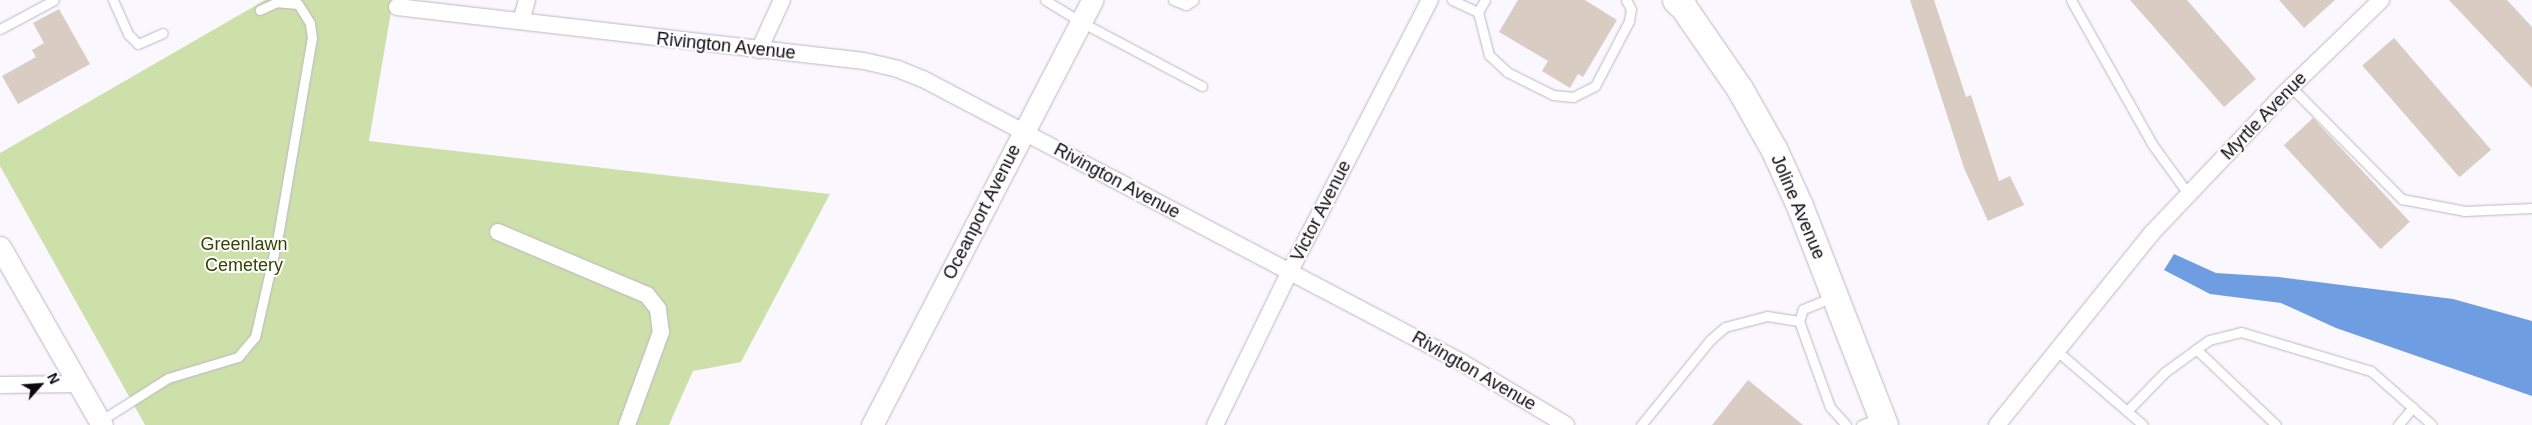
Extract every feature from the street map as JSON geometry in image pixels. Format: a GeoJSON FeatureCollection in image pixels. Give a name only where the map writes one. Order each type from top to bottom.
{"type":"FeatureCollection","features":[{"type":"Feature","properties":{"kind":"main road","name":"Joline Avenue"},"geometry":{"type":"LineString","coordinates":[[1679,2],[1740,89],[1774,150],[1836,296],[1879,423]]}},
{"type":"Feature","properties":{"kind":"street"},"geometry":{"type":"LineString","coordinates":[[521,21],[526,0]]}},
{"type":"Feature","properties":{"kind":"street"},"geometry":{"type":"LineString","coordinates":[[759,50],[782,0]]}},
{"type":"Feature","properties":{"kind":"street","name":"Oceanport Avenue"},"geometry":{"type":"LineString","coordinates":[[872,425],[1092,0]]}},
{"type":"Feature","properties":{"kind":"street","name":"Victor Avenue"},"geometry":{"type":"LineString","coordinates":[[1215,425],[1290,272],[1430,0]]}},
{"type":"Feature","properties":{"kind":"street","name":"Myrtle Avenue"},"geometry":{"type":"LineString","coordinates":[[2057,351],[2151,234],[2291,88],[2381,0]]}},
{"type":"Feature","properties":{"kind":"street","name":"Rivington Avenue"},"geometry":{"type":"LineString","coordinates":[[397,7],[864,61],[898,69],[1024,132],[1463,362],[1566,425]]}},
{"type":"Feature","properties":{"kind":"street"},"geometry":{"type":"LineString","coordinates":[[498,232],[647,295],[658,309],[661,332],[627,425]]}},
{"type":"Feature","properties":{"kind":"street"},"geometry":{"type":"LineString","coordinates":[[0,247],[101,423]]}},
{"type":"Feature","properties":{"kind":"street"},"geometry":{"type":"LineString","coordinates":[[1997,425],[2057,351]]}},
{"type":"Feature","properties":{"kind":"street"},"geometry":{"type":"LineString","coordinates":[[0,385],[79,384]]}},
{"type":"Feature","properties":{"kind":"lane"},"geometry":{"type":"LineString","coordinates":[[1,26],[54,0]]}},
{"type":"Feature","properties":{"kind":"lane"},"geometry":{"type":"LineString","coordinates":[[113,0],[128,34],[138,44],[163,33]]}},
{"type":"Feature","properties":{"kind":"lane"},"geometry":{"type":"LineString","coordinates":[[1045,0],[1081,22],[1202,86]]}},
{"type":"Feature","properties":{"kind":"lane"},"geometry":{"type":"LineString","coordinates":[[1173,0],[1186,5],[1194,0]]}},
{"type":"Feature","properties":{"kind":"lane"},"geometry":{"type":"LineString","coordinates":[[1452,0],[1478,12]]}},
{"type":"Feature","properties":{"kind":"lane"},"geometry":{"type":"LineString","coordinates":[[1485,0],[1478,12],[1489,55],[1507,72],[1552,95],[1573,97],[1595,86],[1625,29],[1631,9],[1626,0]]}},
{"type":"Feature","properties":{"kind":"lane"},"geometry":{"type":"LineString","coordinates":[[2071,0],[2152,144],[2189,195]]}},
{"type":"Feature","properties":{"kind":"lane"},"geometry":{"type":"LineString","coordinates":[[101,423],[168,378],[238,357],[255,337],[278,236],[312,38],[310,23],[298,4],[277,2],[260,10]]}},
{"type":"Feature","properties":{"kind":"lane"},"geometry":{"type":"LineString","coordinates":[[2291,88],[2402,199],[2465,211],[2532,208]]}},
{"type":"Feature","properties":{"kind":"lane"},"geometry":{"type":"LineString","coordinates":[[1836,296],[1803,309],[1800,321],[1830,407],[1846,425]]}},
{"type":"Feature","properties":{"kind":"lane"},"geometry":{"type":"LineString","coordinates":[[1641,425],[1710,340],[1725,327],[1767,316],[1800,321]]}},
{"type":"Feature","properties":{"kind":"lane"},"geometry":{"type":"LineString","coordinates":[[2128,410],[2165,372],[2209,340],[2231,332],[2261,336],[2371,371],[2432,425]]}},
{"type":"Feature","properties":{"kind":"lane"},"geometry":{"type":"LineString","coordinates":[[2196,350],[2276,425]]}},
{"type":"Feature","properties":{"kind":"lane"},"geometry":{"type":"LineString","coordinates":[[2057,351],[2128,410],[2138,423]]}},
{"type":"Feature","properties":{"kind":"lane"},"geometry":{"type":"LineString","coordinates":[[2398,425],[2413,407]]}},
{"type":"Feature","properties":{"kind":"green space","name":"Greenlawn Cemetery"},"geometry":{"type":"Polygon","coordinates":[[[265,0],[393,0],[369,141],[830,194],[741,362],[693,371],[669,425],[145,425],[0,166],[0,153],[265,0]]]}},
{"type":"Feature","properties":{"kind":"water"},"geometry":{"type":"Polygon","coordinates":[[[2174,254],[2216,273],[2279,277],[2453,299],[2532,321],[2532,396],[2336,328],[2281,303],[2210,294],[2164,270],[2174,254]]]}},
{"type":"Feature","properties":{"kind":"building"},"geometry":{"type":"Polygon","coordinates":[[[1518,0],[1585,0],[1617,20],[1583,77],[1578,74],[1570,88],[1542,71],[1548,61],[1499,32],[1518,0]]]}},
{"type":"Feature","properties":{"kind":"building"},"geometry":{"type":"Polygon","coordinates":[[[1910,0],[1934,0],[1966,97],[1971,95],[1999,181],[2010,176],[2024,205],[1988,221],[1964,168],[1910,0]]]}},
{"type":"Feature","properties":{"kind":"building"},"geometry":{"type":"Polygon","coordinates":[[[2130,0],[2187,0],[2256,79],[2224,107],[2130,0]]]}},
{"type":"Feature","properties":{"kind":"building"},"geometry":{"type":"Polygon","coordinates":[[[2279,0],[2335,0],[2304,28],[2279,0]]]}},
{"type":"Feature","properties":{"kind":"building"},"geometry":{"type":"Polygon","coordinates":[[[2449,0],[2507,0],[2532,27],[2532,88],[2449,0]]]}},
{"type":"Feature","properties":{"kind":"building"},"geometry":{"type":"Polygon","coordinates":[[[59,9],[90,64],[18,104],[2,76],[36,57],[32,50],[44,43],[33,23],[59,9]]]}},
{"type":"Feature","properties":{"kind":"building"},"geometry":{"type":"Polygon","coordinates":[[[2394,38],[2491,150],[2459,177],[2362,66],[2394,38]]]}},
{"type":"Feature","properties":{"kind":"building"},"geometry":{"type":"Polygon","coordinates":[[[2313,118],[2410,222],[2381,249],[2284,145],[2313,118]]]}},
{"type":"Feature","properties":{"kind":"building"},"geometry":{"type":"Polygon","coordinates":[[[1748,380],[1803,425],[1712,425],[1748,380]]]}}]}
